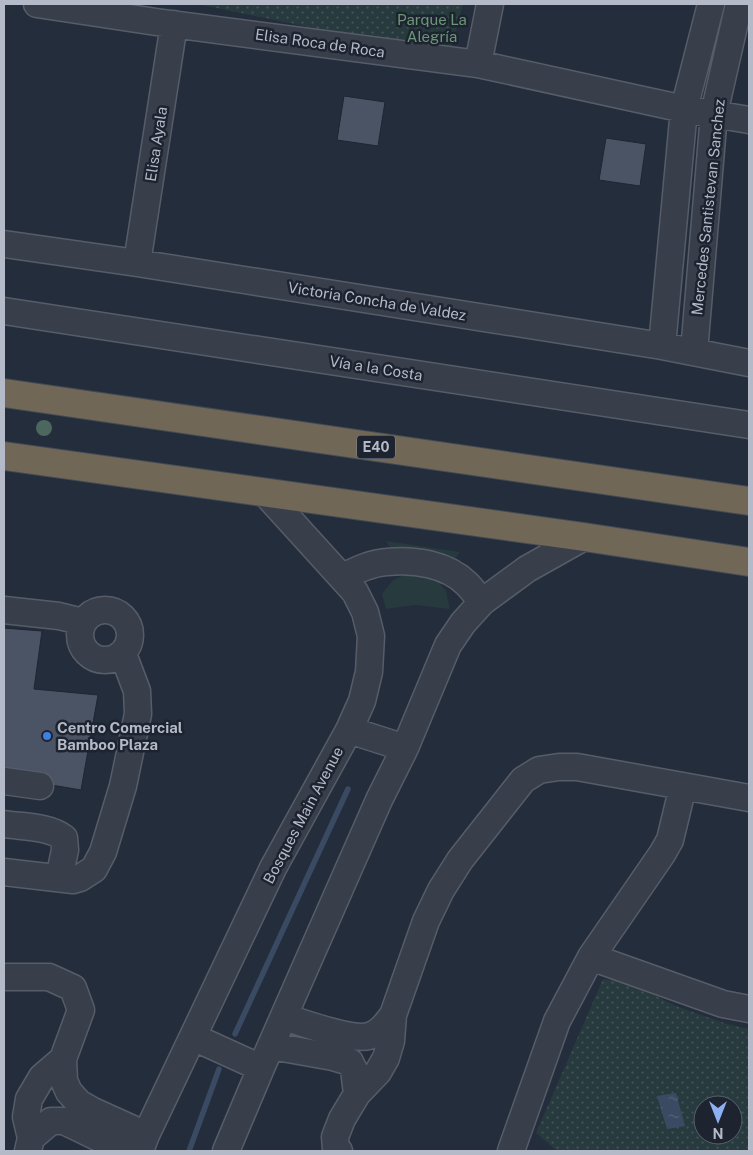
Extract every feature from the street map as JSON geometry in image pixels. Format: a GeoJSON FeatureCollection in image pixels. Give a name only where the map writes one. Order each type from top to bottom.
{"type":"FeatureCollection","features":[{"type":"Feature","properties":{"kind":"highway","name":"E40"},"geometry":{"type":"LineString","coordinates":[[4,393],[749,501]]}},
{"type":"Feature","properties":{"kind":"highway"},"geometry":{"type":"LineString","coordinates":[[5,458],[584,537],[749,562]]}},
{"type":"Feature","properties":{"kind":"street","name":"Elisa Roca de Roca"},"geometry":{"type":"LineString","coordinates":[[37,4],[478,64],[684,110],[749,120]]}},
{"type":"Feature","properties":{"kind":"street"},"geometry":{"type":"LineString","coordinates":[[478,64],[490,4]]}},
{"type":"Feature","properties":{"kind":"street"},"geometry":{"type":"LineString","coordinates":[[662,346],[684,110],[711,4]]}},
{"type":"Feature","properties":{"kind":"street","name":"Mercedes Santistevan Sanchez"},"geometry":{"type":"LineString","coordinates":[[694,352],[714,114],[739,4]]}},
{"type":"Feature","properties":{"kind":"street","name":"Elisa Ayala"},"geometry":{"type":"LineString","coordinates":[[138,263],[174,24]]}},
{"type":"Feature","properties":{"kind":"street","name":"Victoria Concha de Valdez"},"geometry":{"type":"LineString","coordinates":[[4,244],[138,263],[662,346],[749,363]]}},
{"type":"Feature","properties":{"kind":"street","name":"Vía a la Costa"},"geometry":{"type":"LineString","coordinates":[[4,311],[749,425]]}},
{"type":"Feature","properties":{"kind":"street","name":"Bosques Main Avenue"},"geometry":{"type":"LineString","coordinates":[[143,1143],[272,868],[349,730],[362,700],[369,672],[371,636],[365,612],[355,592],[343,576],[266,494]]}},
{"type":"Feature","properties":{"kind":"street"},"geometry":{"type":"LineString","coordinates":[[226,1151],[379,800],[405,748],[448,645],[463,623],[482,602],[527,570],[584,537]]}},
{"type":"Feature","properties":{"kind":"street"},"geometry":{"type":"LineString","coordinates":[[343,576],[362,568],[386,562],[416,562],[443,569],[466,583],[482,602]]}},
{"type":"Feature","properties":{"kind":"street"},"geometry":{"type":"LineString","coordinates":[[4,610],[59,616],[83,622]]}},
{"type":"Feature","properties":{"kind":"street"},"geometry":{"type":"LineString","coordinates":[[100,610],[112,610],[121,615],[128,624],[131,634],[129,645],[122,654],[110,660],[95,659],[84,650],[79,636],[83,622],[90,614],[100,610]]}},
{"type":"Feature","properties":{"kind":"street"},"geometry":{"type":"LineString","coordinates":[[4,872],[72,880],[80,878],[94,869],[103,852],[123,786],[138,714],[137,691],[122,654]]}},
{"type":"Feature","properties":{"kind":"street"},"geometry":{"type":"LineString","coordinates":[[349,730],[405,748]]}},
{"type":"Feature","properties":{"kind":"street"},"geometry":{"type":"LineString","coordinates":[[339,1151],[336,1148],[335,1137],[338,1127],[357,1094],[378,1072],[386,1058],[391,1041],[393,1015],[426,921],[441,890],[460,860],[523,780],[540,770],[577,767],[749,798]]}},
{"type":"Feature","properties":{"kind":"street"},"geometry":{"type":"LineString","coordinates":[[4,781],[40,786]]}},
{"type":"Feature","properties":{"kind":"street"},"geometry":{"type":"LineString","coordinates":[[511,1151],[557,1021],[591,957],[670,840],[683,786]]}},
{"type":"Feature","properties":{"kind":"street"},"geometry":{"type":"LineString","coordinates":[[4,824],[58,832],[64,838],[65,850],[59,878]]}},
{"type":"Feature","properties":{"kind":"street"},"geometry":{"type":"LineString","coordinates":[[591,957],[723,1004],[749,1009]]}},
{"type":"Feature","properties":{"kind":"street"},"geometry":{"type":"LineString","coordinates":[[4,976],[49,977],[72,988],[81,1010],[63,1059],[64,1081],[69,1092],[79,1103],[143,1143]]}},
{"type":"Feature","properties":{"kind":"street"},"geometry":{"type":"LineString","coordinates":[[284,1017],[354,1037],[370,1036],[383,1028],[393,1015]]}},
{"type":"Feature","properties":{"kind":"street"},"geometry":{"type":"LineString","coordinates":[[193,1038],[266,1057],[333,1057],[350,1062],[354,1070],[357,1094]]}},
{"type":"Feature","properties":{"kind":"street"},"geometry":{"type":"LineString","coordinates":[[29,1144],[26,1117],[29,1099],[42,1077],[63,1059]]}},
{"type":"Feature","properties":{"kind":"street"},"geometry":{"type":"LineString","coordinates":[[29,1144],[51,1121],[64,1121],[126,1151]]}},
{"type":"Feature","properties":{"kind":"green space","name":"Parque La Alegría"},"geometry":{"type":"Polygon","coordinates":[[[197,4],[463,4],[449,56],[197,4]]]}},
{"type":"Feature","properties":{"kind":"green space"},"geometry":{"type":"Polygon","coordinates":[[[386,541],[460,552],[452,562],[394,554],[386,541]]]}},
{"type":"Feature","properties":{"kind":"green space"},"geometry":{"type":"Polygon","coordinates":[[[408,573],[435,578],[446,591],[450,609],[415,605],[386,609],[382,594],[393,580],[408,573]]]}},
{"type":"Feature","properties":{"kind":"green space"},"geometry":{"type":"Polygon","coordinates":[[[603,979],[628,982],[676,1006],[727,1024],[749,1029],[749,1151],[557,1151],[536,1133],[603,979]]]}},
{"type":"Feature","properties":{"kind":"water"},"geometry":{"type":"Polygon","coordinates":[[[676,1093],[685,1126],[667,1129],[657,1096],[676,1093]]]}},
{"type":"Feature","properties":{"kind":"building"},"geometry":{"type":"Polygon","coordinates":[[[344,96],[385,102],[378,146],[337,140],[344,96]]]}},
{"type":"Feature","properties":{"kind":"building"},"geometry":{"type":"Polygon","coordinates":[[[606,138],[646,144],[640,186],[599,180],[606,138]]]}},
{"type":"Feature","properties":{"kind":"building","name":"Centro Comercial Bamboo Plaza"},"geometry":{"type":"Polygon","coordinates":[[[4,628],[42,631],[34,689],[98,695],[81,790],[4,777],[4,628]]]}},
{"type":"Feature","properties":{"kind":"waterway"},"geometry":{"type":"LineString","coordinates":[[235,1034],[348,789]]}},
{"type":"Feature","properties":{"kind":"waterway"},"geometry":{"type":"LineString","coordinates":[[189,1151],[219,1069]]}},
{"type":"Feature","properties":{"kind":"place","name":"Centro Comercial Bamboo Plaza"},"geometry":{"type":"Point","coordinates":[47,736]}}]}
